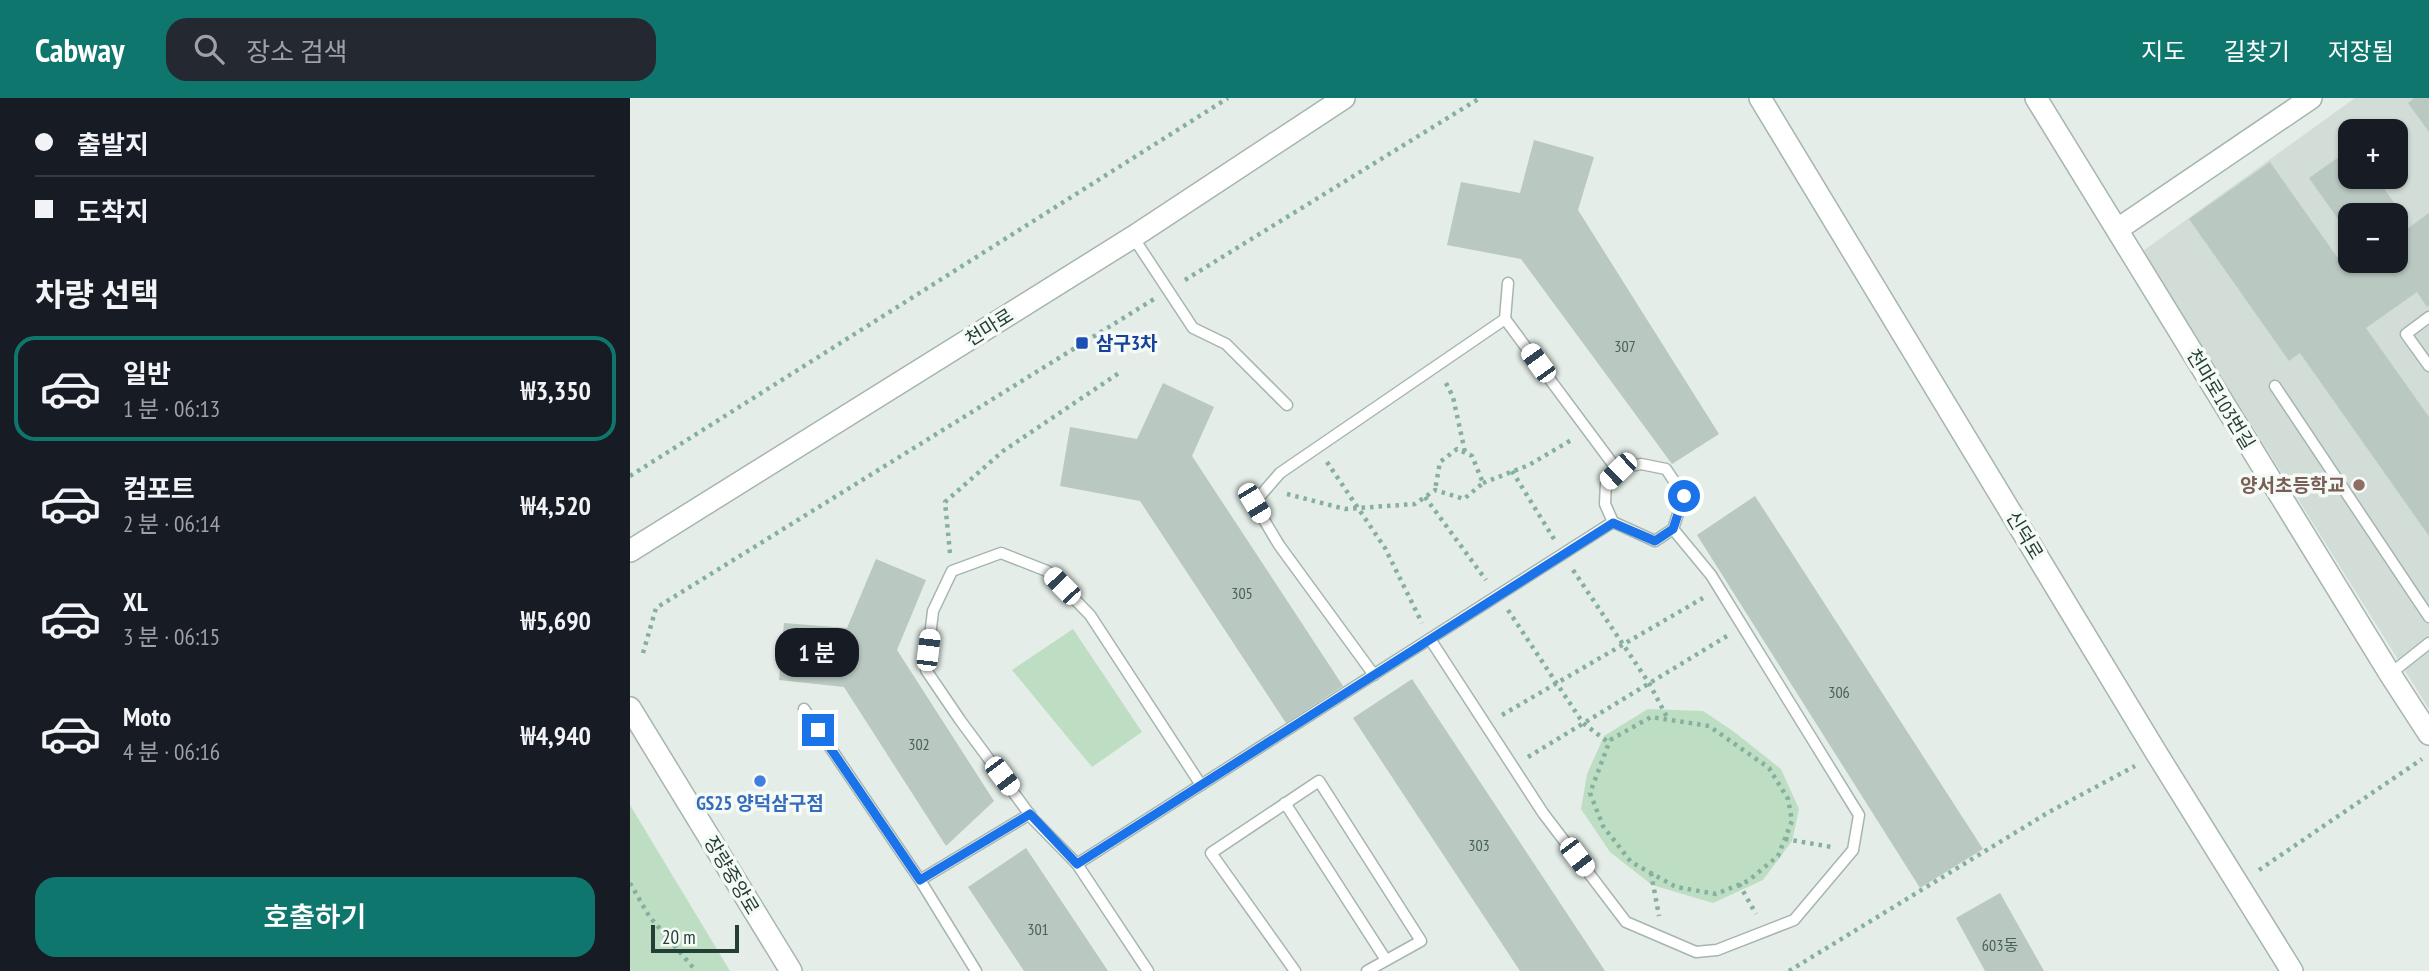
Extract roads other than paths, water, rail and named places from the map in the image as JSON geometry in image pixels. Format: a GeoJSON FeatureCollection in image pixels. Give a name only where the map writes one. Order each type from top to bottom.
{"type":"FeatureCollection","features":[{"type":"Feature","properties":{"kind":"street","name":"천마로"},"geometry":{"type":"LineString","coordinates":[[630,551],[1133,237],[1344,98]]}},
{"type":"Feature","properties":{"kind":"street","name":"신덕로"},"geometry":{"type":"LineString","coordinates":[[1760,98],[2157,754],[2292,971]]}},
{"type":"Feature","properties":{"kind":"street","name":"천마로103번길"},"geometry":{"type":"LineString","coordinates":[[2036,98],[2429,734]]}},
{"type":"Feature","properties":{"kind":"street"},"geometry":{"type":"LineString","coordinates":[[2118,229],[2311,98]]}},
{"type":"Feature","properties":{"kind":"street","name":"장량중앙로"},"geometry":{"type":"LineString","coordinates":[[630,708],[791,971]]}},
{"type":"Feature","properties":{"kind":"lane"},"geometry":{"type":"LineString","coordinates":[[1133,237],[1193,328],[1226,344],[1287,405]]}},
{"type":"Feature","properties":{"kind":"lane"},"geometry":{"type":"LineString","coordinates":[[1508,283],[1505,318],[1618,471]]}},
{"type":"Feature","properties":{"kind":"lane"},"geometry":{"type":"LineString","coordinates":[[2429,317],[2406,334],[2429,366]]}},
{"type":"Feature","properties":{"kind":"lane"},"geometry":{"type":"LineString","coordinates":[[1374,676],[1279,545],[1254,503],[1280,473],[1505,318]]}},
{"type":"Feature","properties":{"kind":"lane"},"geometry":{"type":"LineString","coordinates":[[2275,386],[2429,617]]}},
{"type":"Feature","properties":{"kind":"lane"},"geometry":{"type":"LineString","coordinates":[[1641,464],[1666,469],[1684,496],[1673,529],[1655,541],[1613,523],[1605,504],[1606,483],[1618,471],[1641,464]]}},
{"type":"Feature","properties":{"kind":"lane"},"geometry":{"type":"LineString","coordinates":[[1077,864],[1613,523]]}},
{"type":"Feature","properties":{"kind":"lane"},"geometry":{"type":"LineString","coordinates":[[1430,639],[1543,813],[1626,922],[1696,952],[1717,950],[1794,920],[1853,850],[1859,815],[1719,589],[1673,529]]}},
{"type":"Feature","properties":{"kind":"lane"},"geometry":{"type":"LineString","coordinates":[[1148,971],[1077,864],[1030,814],[926,670],[933,611],[952,571],[1001,553],[1047,571],[1090,615],[1201,785]]}},
{"type":"Feature","properties":{"kind":"lane"},"geometry":{"type":"LineString","coordinates":[[2390,674],[2429,643]]}},
{"type":"Feature","properties":{"kind":"lane"},"geometry":{"type":"LineString","coordinates":[[804,709],[920,880],[976,971]]}},
{"type":"Feature","properties":{"kind":"lane"},"geometry":{"type":"LineString","coordinates":[[1295,971],[1210,853],[1319,781],[1421,941],[1367,971]]}},
{"type":"Feature","properties":{"kind":"lane"},"geometry":{"type":"LineString","coordinates":[[1285,803],[1385,960]]}},
{"type":"Feature","properties":{"kind":"lane"},"geometry":{"type":"LineString","coordinates":[[920,880],[1030,814]]}},
{"type":"Feature","properties":{"kind":"place","name":"삼구3차"},"geometry":{"type":"Point","coordinates":[1082,343]}},
{"type":"Feature","properties":{"kind":"place","name":"양서초등학교"},"geometry":{"type":"Point","coordinates":[2359,485]}},
{"type":"Feature","properties":{"kind":"place","name":"GS25 양덕삼구점"},"geometry":{"type":"Point","coordinates":[760,781]}}]}
